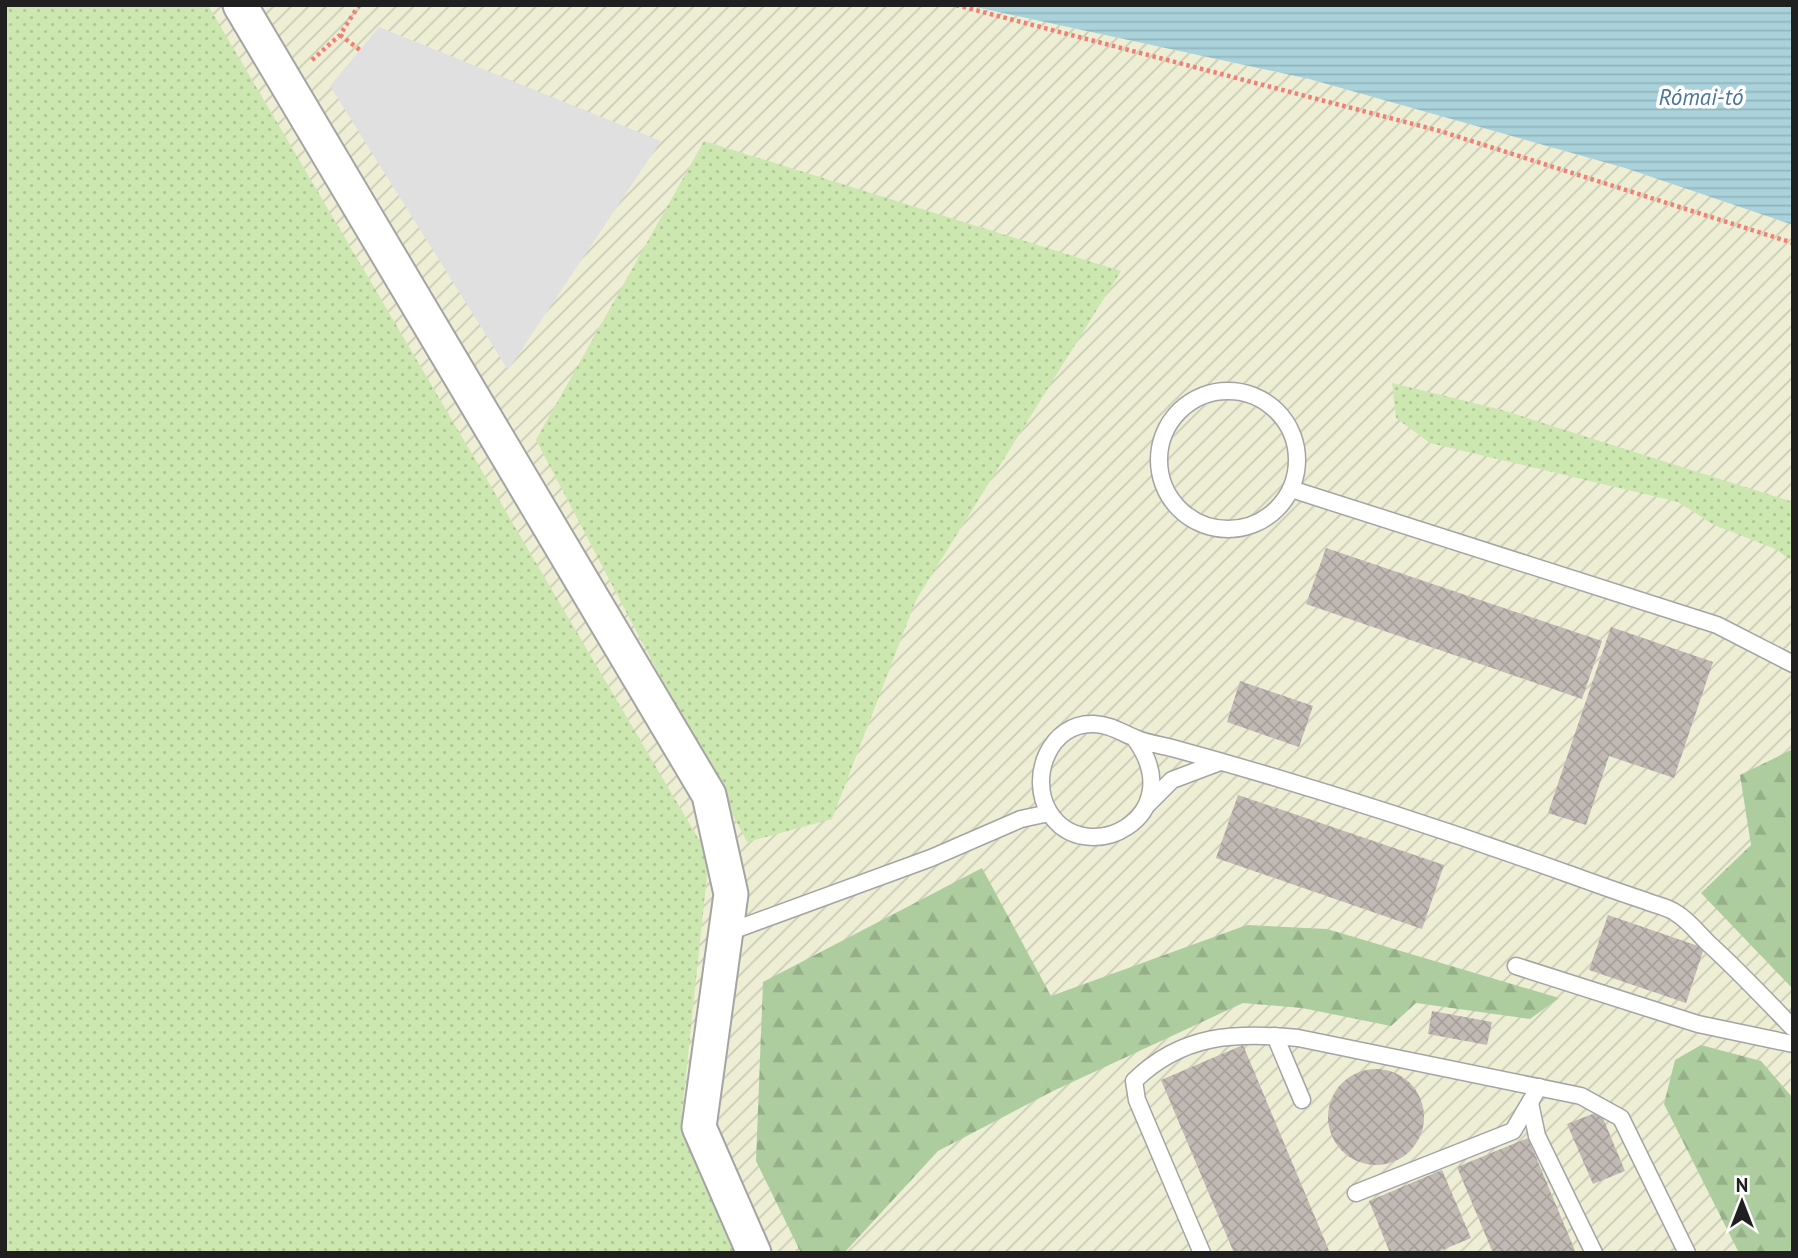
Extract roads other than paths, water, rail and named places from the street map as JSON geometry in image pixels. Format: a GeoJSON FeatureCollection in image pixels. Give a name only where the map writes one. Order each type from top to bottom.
{"type":"FeatureCollection","features":[{"type":"Feature","properties":{"kind":"street"},"geometry":{"type":"LineString","coordinates":[[240,5],[709,795],[732,894],[699,1126],[754,1253]]}},
{"type":"Feature","properties":{"kind":"lane"},"geometry":{"type":"LineString","coordinates":[[1222,391],[1251,394],[1275,409],[1292,433],[1298,461],[1292,489],[1274,512],[1249,527],[1220,529],[1192,520],[1171,500],[1160,474],[1160,444],[1172,418],[1194,399],[1222,391]]}},
{"type":"Feature","properties":{"kind":"lane"},"geometry":{"type":"LineString","coordinates":[[1292,489],[1717,625],[1793,664]]}},
{"type":"Feature","properties":{"kind":"lane"},"geometry":{"type":"LineString","coordinates":[[1222,762],[1172,780],[1134,823],[1113,835],[1089,837],[1067,830],[1049,813],[1040,791],[1040,768],[1051,746],[1069,730],[1091,724],[1115,726],[1135,739],[1222,762],[1485,844],[1676,912],[1744,976],[1793,1028]]}},
{"type":"Feature","properties":{"kind":"lane"},"geometry":{"type":"LineString","coordinates":[[1135,739],[1149,758],[1153,782],[1148,804]]}},
{"type":"Feature","properties":{"kind":"lane"},"geometry":{"type":"LineString","coordinates":[[726,933],[931,859],[1021,819],[1049,813]]}},
{"type":"Feature","properties":{"kind":"lane"},"geometry":{"type":"LineString","coordinates":[[1516,966],[1698,1024],[1793,1044]]}},
{"type":"Feature","properties":{"kind":"lane"},"geometry":{"type":"LineString","coordinates":[[1202,1253],[1137,1100],[1134,1081],[1152,1063],[1224,1034],[1275,1036],[1581,1096],[1621,1118],[1687,1253]]}},
{"type":"Feature","properties":{"kind":"lane"},"geometry":{"type":"LineString","coordinates":[[1275,1036],[1302,1100]]}},
{"type":"Feature","properties":{"kind":"lane"},"geometry":{"type":"LineString","coordinates":[[1356,1193],[1513,1131],[1539,1087]]}},
{"type":"Feature","properties":{"kind":"lane"},"geometry":{"type":"LineString","coordinates":[[1530,1103],[1537,1136],[1594,1253]]}},
{"type":"Feature","properties":{"kind":"water","name":"Római-tó"},"geometry":{"type":"Polygon","coordinates":[[[966,5],[1793,5],[1793,225],[1625,168],[1309,79],[966,5]]]}}]}
